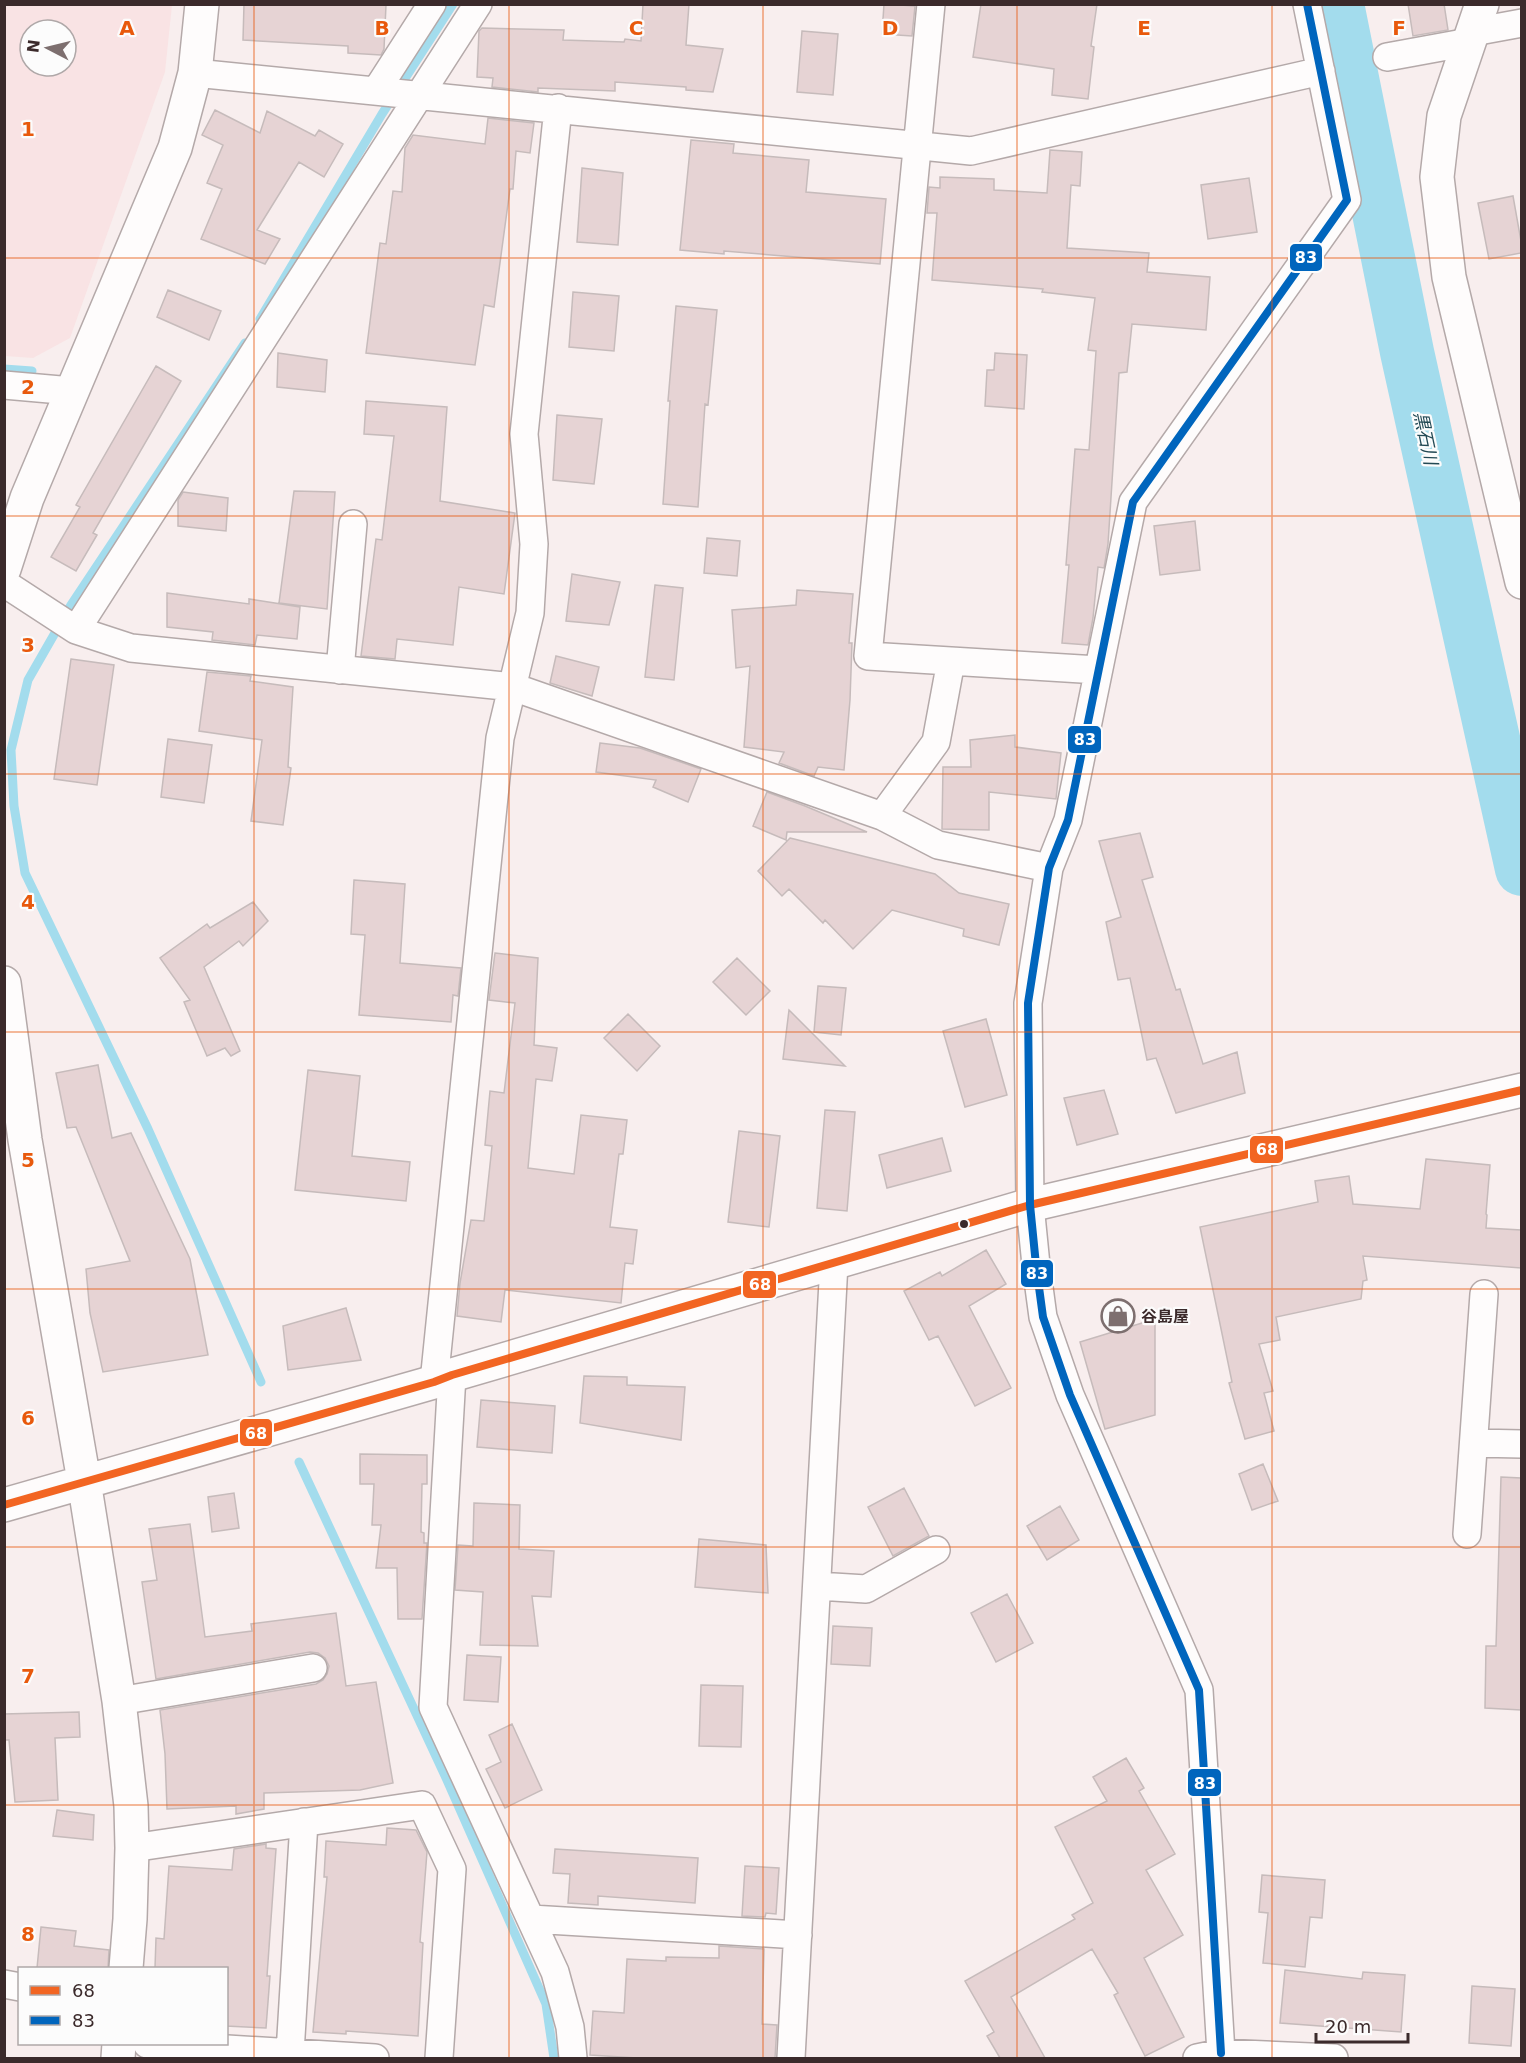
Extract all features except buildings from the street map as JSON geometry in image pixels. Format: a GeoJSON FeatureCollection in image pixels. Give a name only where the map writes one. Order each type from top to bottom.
{"type":"FeatureCollection","features":[{"type":"Feature","properties":{"kind":"street"},"geometry":{"type":"LineString","coordinates":[[4,570],[27,498],[175,148],[195,73],[202,4]]}},
{"type":"Feature","properties":{"kind":"street"},"geometry":{"type":"LineString","coordinates":[[400,93],[432,4]]}},
{"type":"Feature","properties":{"kind":"street"},"geometry":{"type":"LineString","coordinates":[[67,624],[400,93],[478,4]]}},
{"type":"Feature","properties":{"kind":"street"},"geometry":{"type":"LineString","coordinates":[[931,4],[868,656],[1098,670]]}},
{"type":"Feature","properties":{"kind":"street"},"geometry":{"type":"LineString","coordinates":[[1307,4],[1347,200],[1133,502],[1068,820],[1049,868],[1028,1002],[1030,1205],[1043,1317],[1070,1395],[1199,1690],[1209,2056],[1334,2058]]}},
{"type":"Feature","properties":{"kind":"street"},"geometry":{"type":"LineString","coordinates":[[1387,57],[1475,26],[1521,23]]}},
{"type":"Feature","properties":{"kind":"street"},"geometry":{"type":"LineString","coordinates":[[1475,26],[1444,116],[1437,177],[1449,277],[1521,576]]}},
{"type":"Feature","properties":{"kind":"street"},"geometry":{"type":"LineString","coordinates":[[195,73],[971,151],[1321,71]]}},
{"type":"Feature","properties":{"kind":"street"},"geometry":{"type":"LineString","coordinates":[[558,108],[524,434],[534,544],[530,613],[500,738],[443,1379],[432,1707],[555,1972],[570,2027],[573,2058]]}},
{"type":"Feature","properties":{"kind":"street"},"geometry":{"type":"LineString","coordinates":[[4,385],[72,391]]}},
{"type":"Feature","properties":{"kind":"street"},"geometry":{"type":"LineString","coordinates":[[340,669],[353,524]]}},
{"type":"Feature","properties":{"kind":"street"},"geometry":{"type":"LineString","coordinates":[[4,583],[67,624],[131,648],[513,687],[882,816],[938,845],[1049,868]]}},
{"type":"Feature","properties":{"kind":"street"},"geometry":{"type":"LineString","coordinates":[[882,816],[936,742],[951,661]]}},
{"type":"Feature","properties":{"kind":"street"},"geometry":{"type":"LineString","coordinates":[[4,983],[25,1140],[84,1481],[119,1701],[131,1806],[130,1919],[126,1967]]}},
{"type":"Feature","properties":{"kind":"street"},"geometry":{"type":"LineString","coordinates":[[4,1505],[443,1379],[1030,1205],[1521,1092]]}},
{"type":"Feature","properties":{"kind":"street"},"geometry":{"type":"LineString","coordinates":[[791,2058],[834,1263]]}},
{"type":"Feature","properties":{"kind":"street"},"geometry":{"type":"LineString","coordinates":[[1467,1534],[1484,1294]]}},
{"type":"Feature","properties":{"kind":"street"},"geometry":{"type":"LineString","coordinates":[[1474,1443],[1521,1444]]}},
{"type":"Feature","properties":{"kind":"street"},"geometry":{"type":"LineString","coordinates":[[817,1586],[866,1589],[936,1550]]}},
{"type":"Feature","properties":{"kind":"street"},"geometry":{"type":"LineString","coordinates":[[119,1701],[313,1668]]}},
{"type":"Feature","properties":{"kind":"street"},"geometry":{"type":"LineString","coordinates":[[132,1848],[422,1805],[452,1869],[439,2058]]}},
{"type":"Feature","properties":{"kind":"street"},"geometry":{"type":"LineString","coordinates":[[290,2053],[304,1822]]}},
{"type":"Feature","properties":{"kind":"street"},"geometry":{"type":"LineString","coordinates":[[531,1919],[798,1935]]}},
{"type":"Feature","properties":{"kind":"street"},"geometry":{"type":"LineString","coordinates":[[176,2045],[375,2058]]}},
{"type":"Feature","properties":{"kind":"shaded area"},"geometry":{"type":"Polygon","coordinates":[[[4,5],[172,5],[165,72],[70,338],[33,358],[5,356],[4,5]]]}},
{"type":"Feature","properties":{"kind":"waterway"},"geometry":{"type":"LineString","coordinates":[[260,319],[382,114],[453,4]]}},
{"type":"Feature","properties":{"kind":"waterway","name":"黒石川"},"geometry":{"type":"LineString","coordinates":[[1337,4],[1407,352],[1522,869]]}},
{"type":"Feature","properties":{"kind":"waterway"},"geometry":{"type":"LineString","coordinates":[[245,343],[71,605],[28,680],[11,750],[14,806],[25,873],[148,1129],[261,1382]]}},
{"type":"Feature","properties":{"kind":"waterway"},"geometry":{"type":"LineString","coordinates":[[4,369],[32,371]]}},
{"type":"Feature","properties":{"kind":"waterway"},"geometry":{"type":"LineString","coordinates":[[299,1462],[447,1780],[546,2004],[554,2058]]}},
{"type":"Feature","properties":{"kind":"transit line","name":"83"},"geometry":{"type":"LineString","coordinates":[[1221,2053],[1199,1690],[1070,1395],[1043,1317],[1030,1205],[1028,1003],[1049,868],[1068,820],[1133,502],[1347,200],[1307,4]]}},
{"type":"Feature","properties":{"kind":"transit line","name":"68"},"geometry":{"type":"LineString","coordinates":[[4,1505],[434,1382],[1030,1205],[1522,1090]]}},
{"type":"Feature","properties":{"kind":"place","name":"谷島屋"},"geometry":{"type":"Point","coordinates":[1118,1316]}}]}
